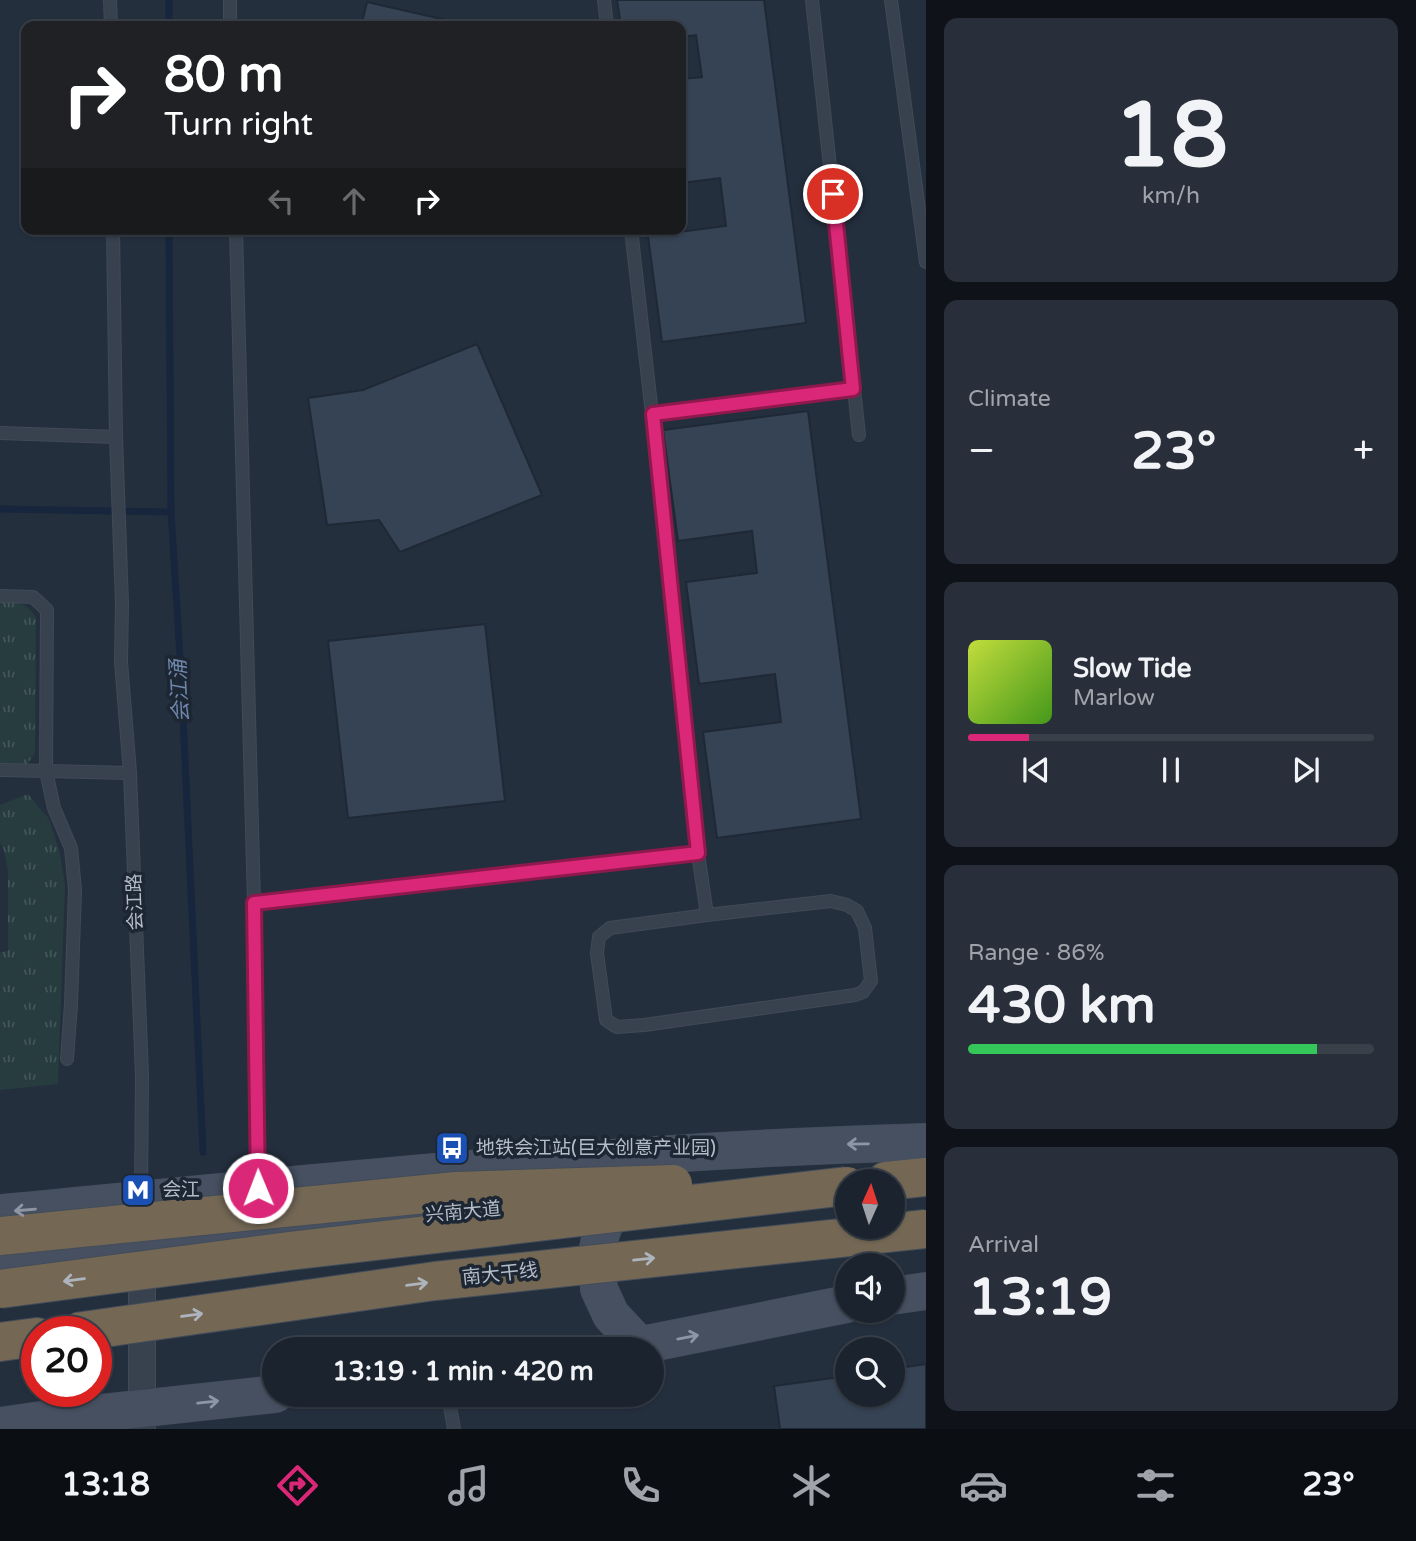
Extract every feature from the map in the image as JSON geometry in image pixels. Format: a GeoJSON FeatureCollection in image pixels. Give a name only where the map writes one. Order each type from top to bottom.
{"type":"FeatureCollection","features":[{"type":"Feature","properties":{"kind":"highway"},"geometry":{"type":"LineString","coordinates":[[905,1179],[926,1177]]}},
{"type":"Feature","properties":{"kind":"highway"},"geometry":{"type":"LineString","coordinates":[[0,1236],[456,1191],[631,1185],[835,1184]]}},
{"type":"Feature","properties":{"kind":"highway"},"geometry":{"type":"LineString","coordinates":[[0,1289],[289,1251],[835,1185]]}},
{"type":"Feature","properties":{"kind":"highway","name":"南大干线"},"geometry":{"type":"LineString","coordinates":[[112,1327],[435,1281],[926,1229]]}},
{"type":"Feature","properties":{"kind":"highway"},"geometry":{"type":"LineString","coordinates":[[0,1342],[21,1339]]}},
{"type":"Feature","properties":{"kind":"main road"},"geometry":{"type":"LineString","coordinates":[[0,1213],[418,1172],[818,1145],[926,1142]]}},
{"type":"Feature","properties":{"kind":"main road","name":"兴南大道"},"geometry":{"type":"LineString","coordinates":[[0,1262],[333,1225],[852,1178],[926,1163]]}},
{"type":"Feature","properties":{"kind":"main road"},"geometry":{"type":"LineString","coordinates":[[614,1198],[596,1257],[599,1289],[624,1337]]}},
{"type":"Feature","properties":{"kind":"main road"},"geometry":{"type":"LineString","coordinates":[[905,1294],[926,1291]]}},
{"type":"Feature","properties":{"kind":"main road"},"geometry":{"type":"LineString","coordinates":[[664,1341],[835,1306]]}},
{"type":"Feature","properties":{"kind":"main road"},"geometry":{"type":"LineString","coordinates":[[0,1426],[55,1418],[142,1419],[262,1396]]}},
{"type":"Feature","properties":{"kind":"street"},"geometry":{"type":"LineString","coordinates":[[141,1199],[142,1419]]}},
{"type":"Feature","properties":{"kind":"lane"},"geometry":{"type":"LineString","coordinates":[[110,0],[111,21]]}},
{"type":"Feature","properties":{"kind":"lane"},"geometry":{"type":"LineString","coordinates":[[230,0],[230,21]]}},
{"type":"Feature","properties":{"kind":"lane"},"geometry":{"type":"LineString","coordinates":[[604,0],[606,21]]}},
{"type":"Feature","properties":{"kind":"lane"},"geometry":{"type":"LineString","coordinates":[[812,0],[859,435]]}},
{"type":"Feature","properties":{"kind":"lane"},"geometry":{"type":"LineString","coordinates":[[891,0],[926,262]]}},
{"type":"Feature","properties":{"kind":"lane","name":"会江路"},"geometry":{"type":"LineString","coordinates":[[113,235],[121,662],[130,773],[142,1076],[141,1199]]}},
{"type":"Feature","properties":{"kind":"lane"},"geometry":{"type":"LineString","coordinates":[[236,235],[254,903],[241,1189]]}},
{"type":"Feature","properties":{"kind":"lane"},"geometry":{"type":"LineString","coordinates":[[632,235],[698,853],[707,915]]}},
{"type":"Feature","properties":{"kind":"lane"},"geometry":{"type":"LineString","coordinates":[[653,414],[853,389]]}},
{"type":"Feature","properties":{"kind":"lane"},"geometry":{"type":"LineString","coordinates":[[0,433],[116,437]]}},
{"type":"Feature","properties":{"kind":"lane"},"geometry":{"type":"LineString","coordinates":[[0,596],[33,597],[47,610],[46,771],[54,808],[71,848],[75,890],[67,1059]]}},
{"type":"Feature","properties":{"kind":"lane"},"geometry":{"type":"LineString","coordinates":[[0,770],[130,773]]}},
{"type":"Feature","properties":{"kind":"lane"},"geometry":{"type":"LineString","coordinates":[[254,903],[698,853]]}},
{"type":"Feature","properties":{"kind":"lane"},"geometry":{"type":"LineString","coordinates":[[831,901],[847,905],[857,911],[865,928],[871,981],[863,992],[855,995],[644,1025],[617,1027],[606,1020],[597,953],[599,937],[610,928],[707,915],[831,901]]}},
{"type":"Feature","properties":{"kind":"lane"},"geometry":{"type":"LineString","coordinates":[[450,1407],[454,1429]]}},
{"type":"Feature","properties":{"kind":"green space"},"geometry":{"type":"Polygon","coordinates":[[[0,603],[21,604],[29,608],[36,618],[35,753],[26,766],[0,765],[0,603]]]}},
{"type":"Feature","properties":{"kind":"green space"},"geometry":{"type":"Polygon","coordinates":[[[28,794],[50,821],[60,854],[65,885],[58,1084],[0,1090],[0,952],[8,951],[8,871],[0,843],[0,805],[28,794]]]}},
{"type":"Feature","properties":{"kind":"building"},"geometry":{"type":"Polygon","coordinates":[[[617,0],[764,0],[806,323],[662,342],[648,236],[686,235],[686,231],[726,226],[720,178],[686,182],[686,79],[702,77],[696,35],[686,36],[686,21],[620,21],[617,0]]]}},
{"type":"Feature","properties":{"kind":"building"},"geometry":{"type":"Polygon","coordinates":[[[367,2],[450,21],[362,21],[367,2]]]}},
{"type":"Feature","properties":{"kind":"building"},"geometry":{"type":"Polygon","coordinates":[[[477,344],[542,495],[400,552],[379,520],[327,525],[308,398],[363,390],[477,344]]]}},
{"type":"Feature","properties":{"kind":"building"},"geometry":{"type":"Polygon","coordinates":[[[808,411],[861,819],[717,838],[703,732],[781,722],[775,674],[699,684],[686,582],[757,573],[752,531],[678,541],[663,430],[808,411]]]}},
{"type":"Feature","properties":{"kind":"building"},"geometry":{"type":"Polygon","coordinates":[[[485,624],[505,801],[348,818],[328,641],[485,624]]]}},
{"type":"Feature","properties":{"kind":"building"},"geometry":{"type":"Polygon","coordinates":[[[926,1364],[926,1429],[780,1429],[774,1386],[835,1378],[835,1407],[905,1407],[905,1367],[926,1364]]]}},
{"type":"Feature","properties":{"kind":"waterway","name":"会江涌"},"geometry":{"type":"LineString","coordinates":[[169,0],[169,21]]}},
{"type":"Feature","properties":{"kind":"waterway","name":"会江涌"},"geometry":{"type":"LineString","coordinates":[[169,235],[171,512],[203,1152]]}},
{"type":"Feature","properties":{"kind":"waterway"},"geometry":{"type":"LineString","coordinates":[[0,509],[171,512]]}},
{"type":"Feature","properties":{"kind":"place","name":"地铁会江站(巨大创意产业园)"},"geometry":{"type":"Point","coordinates":[452,1148]}},
{"type":"Feature","properties":{"kind":"place","name":"会江"},"geometry":{"type":"Point","coordinates":[138,1190]}},
{"type":"Feature","properties":{"kind":"route"},"geometry":{"type":"LineString","coordinates":[[258,1188],[254,903],[698,853],[653,414],[853,389],[833,194]]}}]}
